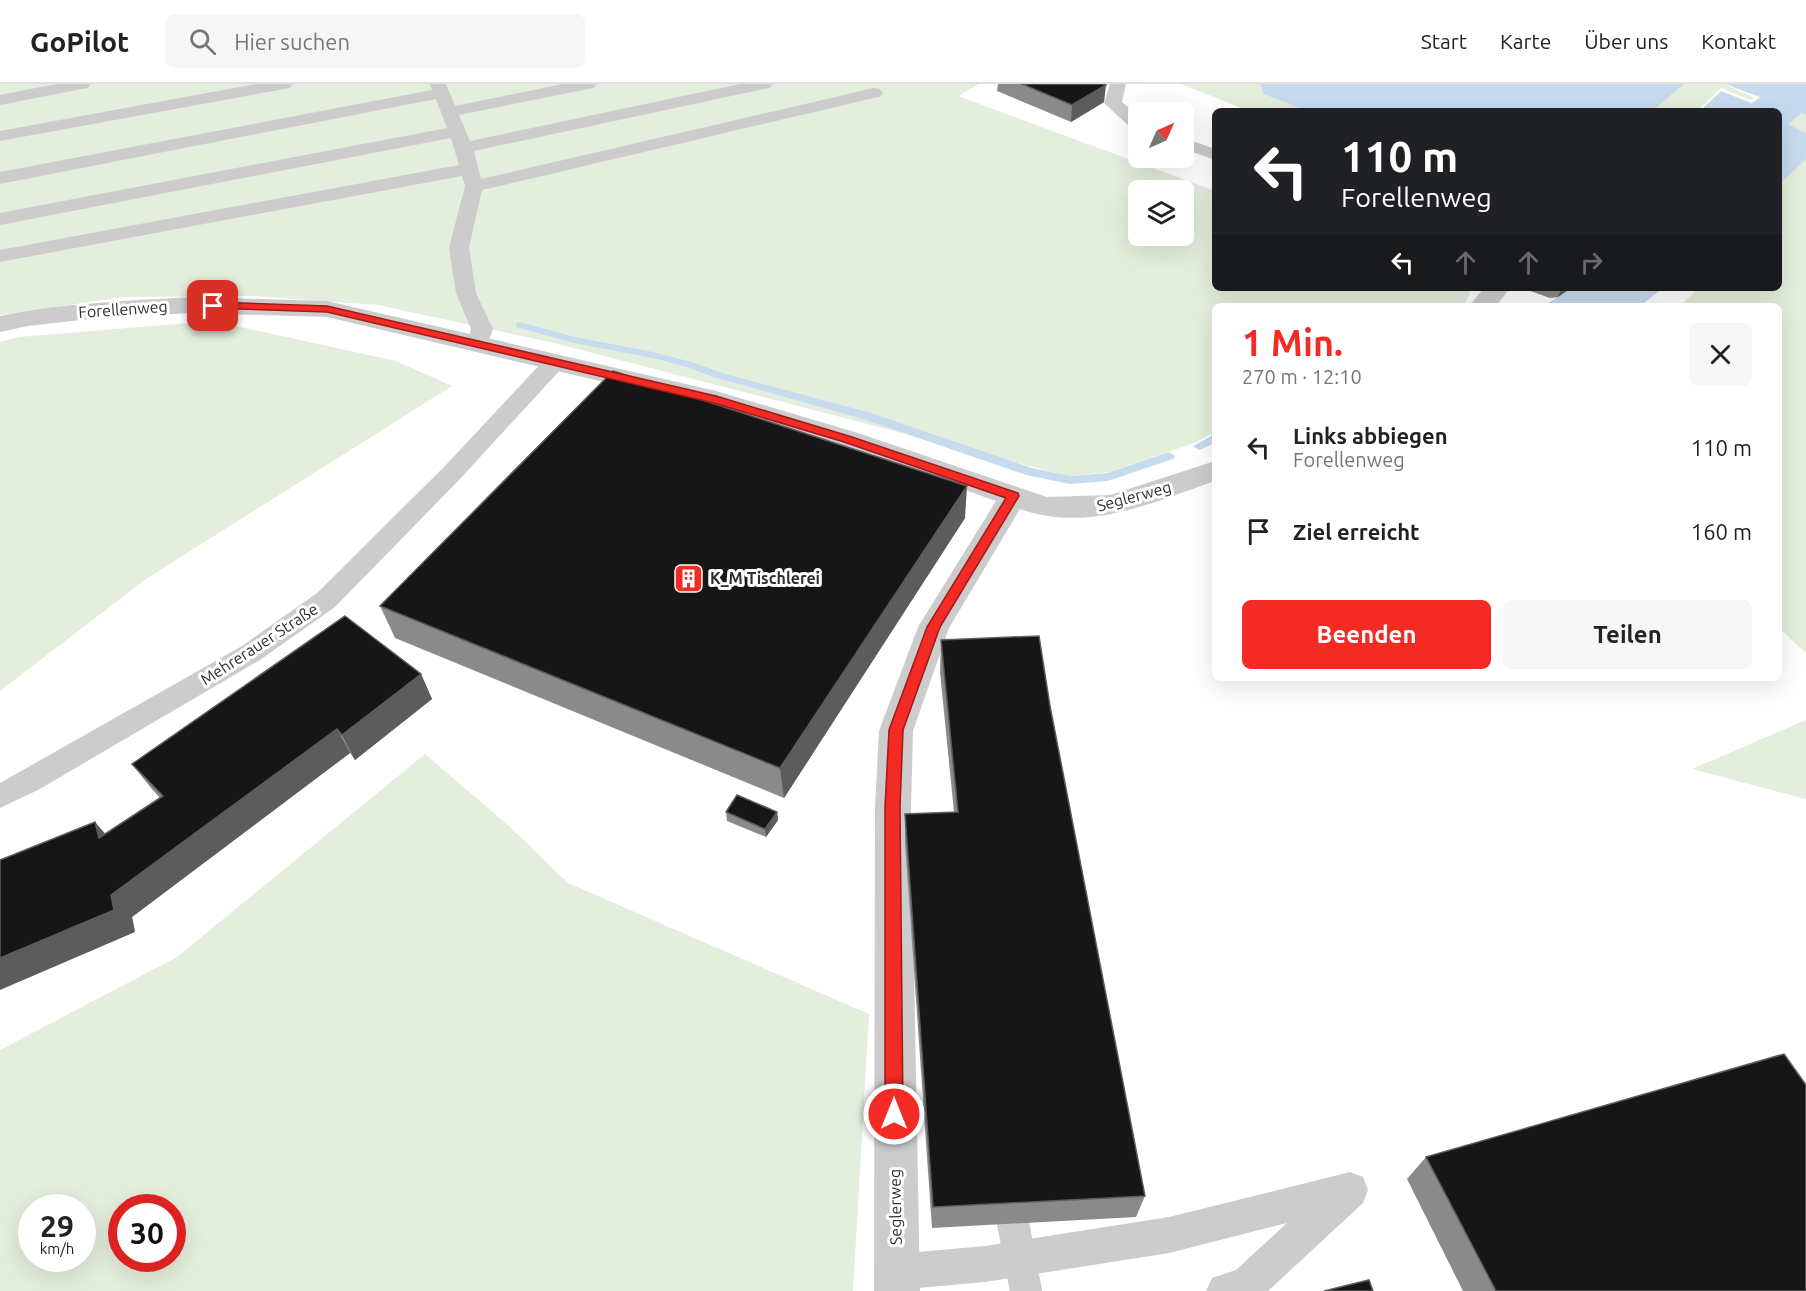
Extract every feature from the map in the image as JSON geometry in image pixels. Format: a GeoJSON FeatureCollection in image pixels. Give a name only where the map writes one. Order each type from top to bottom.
{"type":"FeatureCollection","features":[{"type":"Feature","properties":{"kind":"street"},"geometry":{"type":"LineString","coordinates":[[1485,303],[1495,291]]}},
{"type":"Feature","properties":{"kind":"street","name":"Forellenweg"},"geometry":{"type":"LineString","coordinates":[[0,324],[99,310],[179,305],[327,309],[716,400],[848,439],[1013,496]]}},
{"type":"Feature","properties":{"kind":"street","name":"Seglerweg"},"geometry":{"type":"LineString","coordinates":[[896,1282],[893,807],[896,730],[934,627],[1013,496],[1045,507],[1112,505],[1212,472]]}},
{"type":"Feature","properties":{"kind":"lane"},"geometry":{"type":"LineString","coordinates":[[0,100],[82,84]]}},
{"type":"Feature","properties":{"kind":"lane"},"geometry":{"type":"LineString","coordinates":[[0,136],[284,84]]}},
{"type":"Feature","properties":{"kind":"lane"},"geometry":{"type":"LineString","coordinates":[[450,112],[588,84]]}},
{"type":"Feature","properties":{"kind":"lane"},"geometry":{"type":"LineString","coordinates":[[0,219],[461,140],[764,84]]}},
{"type":"Feature","properties":{"kind":"lane"},"geometry":{"type":"LineString","coordinates":[[1118,84],[1113,103],[1128,116]]}},
{"type":"Feature","properties":{"kind":"lane"},"geometry":{"type":"LineString","coordinates":[[0,178],[440,89],[461,140],[471,178],[459,248],[466,292],[482,329],[478,344]]}},
{"type":"Feature","properties":{"kind":"lane"},"geometry":{"type":"LineString","coordinates":[[0,256],[471,178],[874,93]]}},
{"type":"Feature","properties":{"kind":"lane"},"geometry":{"type":"LineString","coordinates":[[1194,146],[1212,154]]}},
{"type":"Feature","properties":{"kind":"lane","name":"Mehrerauer Straße"},"geometry":{"type":"LineString","coordinates":[[0,796],[251,653],[326,600],[452,473],[554,363]]}},
{"type":"Feature","properties":{"kind":"lane"},"geometry":{"type":"LineString","coordinates":[[896,1282],[985,1264],[1169,1235],[1350,1190],[1246,1286],[1226,1291]]}},
{"type":"Feature","properties":{"kind":"lane"},"geometry":{"type":"LineString","coordinates":[[1013,1223],[1026,1291]]}},
{"type":"Feature","properties":{"kind":"green space"},"geometry":{"type":"Polygon","coordinates":[[[0,84],[979,84],[958,96],[1128,159],[1128,168],[1153,168],[1185,180],[1128,180],[1128,246],[1194,246],[1194,183],[1212,190],[1212,291],[1470,292],[1465,303],[1212,303],[1212,434],[1194,443],[1109,472],[1068,476],[554,343],[378,305],[254,296],[124,297],[0,315],[0,84]]]}},
{"type":"Feature","properties":{"kind":"green space"},"geometry":{"type":"Polygon","coordinates":[[[1181,84],[1806,84],[1806,653],[1782,631],[1782,303],[1682,303],[1696,291],[1782,291],[1782,108],[1241,108],[1181,84]]]}},
{"type":"Feature","properties":{"kind":"green space"},"geometry":{"type":"Polygon","coordinates":[[[213,321],[396,361],[452,386],[146,579],[0,691],[0,342],[19,337],[213,321]]]}},
{"type":"Feature","properties":{"kind":"green space"},"geometry":{"type":"Polygon","coordinates":[[[1806,720],[1806,799],[1692,769],[1806,720]]]}},
{"type":"Feature","properties":{"kind":"green space"},"geometry":{"type":"Polygon","coordinates":[[[425,754],[510,827],[568,883],[869,1014],[853,1291],[0,1291],[0,1050],[177,957],[425,754]]]}},
{"type":"Feature","properties":{"kind":"water"},"geometry":{"type":"Polygon","coordinates":[[[1260,84],[1684,84],[1656,108],[1299,108],[1264,94],[1260,84]]]}},
{"type":"Feature","properties":{"kind":"water"},"geometry":{"type":"Polygon","coordinates":[[[1727,84],[1806,84],[1806,115],[1802,113],[1788,124],[1806,133],[1806,159],[1782,182],[1782,108],[1703,108],[1721,91],[1752,103],[1759,98],[1727,84]]]}},
{"type":"Feature","properties":{"kind":"water"},"geometry":{"type":"Polygon","coordinates":[[[1566,291],[1659,291],[1644,303],[1548,303],[1566,291]]]}},
{"type":"Feature","properties":{"kind":"pier"},"geometry":{"type":"Polygon","coordinates":[[[1724,84],[1760,97],[1752,103],[1721,91],[1703,108],[1700,108],[1721,88],[1751,100],[1754,98],[1724,84]]]}},
{"type":"Feature","properties":{"kind":"building"},"geometry":{"type":"Polygon","coordinates":[[[1022,84],[1103,84],[1106,85],[1072,105],[1022,84]]]}},
{"type":"Feature","properties":{"kind":"building","name":"K_M Tischlerei"},"geometry":{"type":"Polygon","coordinates":[[[613,371],[967,486],[780,768],[380,606],[613,371]]]}},
{"type":"Feature","properties":{"kind":"building"},"geometry":{"type":"Polygon","coordinates":[[[345,616],[421,674],[342,735],[337,729],[111,895],[114,910],[0,958],[0,860],[95,822],[99,838],[163,796],[132,764],[345,616]]]}},
{"type":"Feature","properties":{"kind":"building"},"geometry":{"type":"Polygon","coordinates":[[[1039,636],[1050,706],[1145,1196],[933,1207],[905,814],[958,812],[941,640],[1039,636]]]}},
{"type":"Feature","properties":{"kind":"building"},"geometry":{"type":"Polygon","coordinates":[[[737,795],[777,812],[765,829],[726,812],[737,795]]]}},
{"type":"Feature","properties":{"kind":"building"},"geometry":{"type":"Polygon","coordinates":[[[1784,1054],[1806,1085],[1806,1291],[1496,1291],[1426,1157],[1784,1054]]]}},
{"type":"Feature","properties":{"kind":"building"},"geometry":{"type":"Polygon","coordinates":[[[1369,1280],[1373,1291],[1324,1291],[1369,1280]]]}},
{"type":"Feature","properties":{"kind":"waterway"},"geometry":{"type":"LineString","coordinates":[[520,325],[574,340],[653,355],[691,365],[718,375],[867,416],[1030,472],[1070,480],[1108,477],[1169,456]]}},
{"type":"Feature","properties":{"kind":"waterway"},"geometry":{"type":"LineString","coordinates":[[1199,446],[1212,440]]}},
{"type":"Feature","properties":{"kind":"place","name":"K_M Tischlerei"},"geometry":{"type":"Point","coordinates":[689,578]}},
{"type":"Feature","properties":{"kind":"route"},"geometry":{"type":"LineString","coordinates":[[213,306],[327,309],[716,400],[848,439],[1013,496],[934,627],[896,730],[893,807],[894,1114]]}}]}
